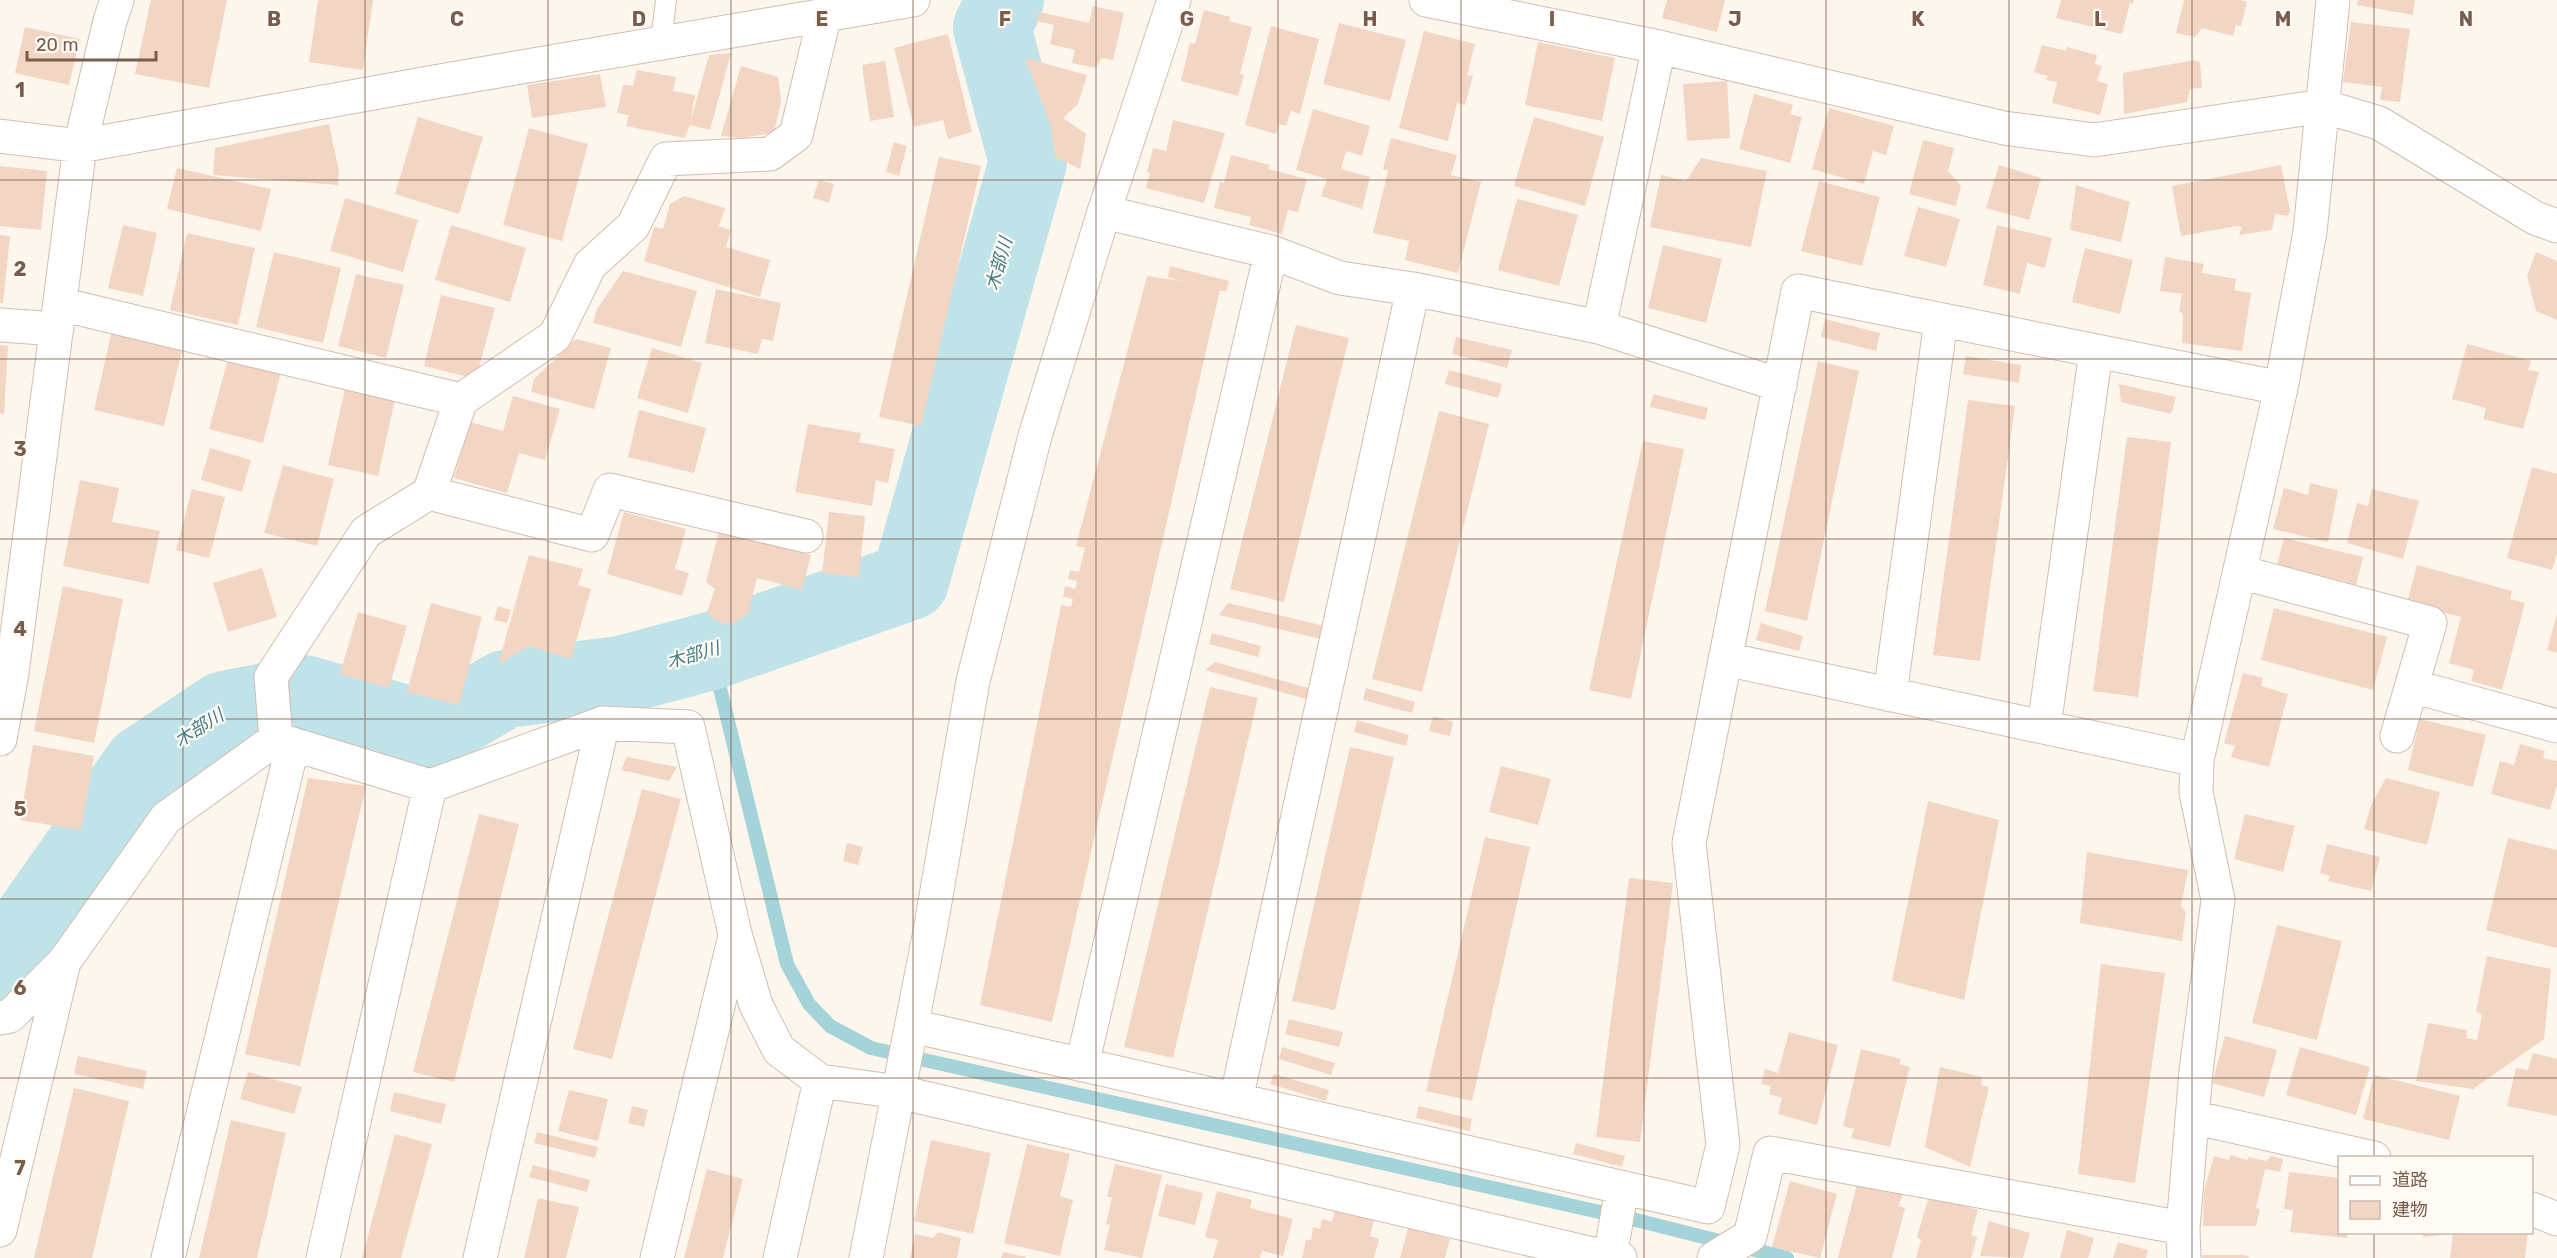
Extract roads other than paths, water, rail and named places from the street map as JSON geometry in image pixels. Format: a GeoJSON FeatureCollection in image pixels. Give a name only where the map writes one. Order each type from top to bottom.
{"type":"FeatureCollection","features":[{"type":"Feature","properties":{"kind":"street"},"geometry":{"type":"LineString","coordinates":[[0,739],[6,672],[59,316],[80,146],[117,0]]}},
{"type":"Feature","properties":{"kind":"street"},"geometry":{"type":"LineString","coordinates":[[0,136],[80,146],[661,42],[913,0]]}},
{"type":"Feature","properties":{"kind":"street"},"geometry":{"type":"LineString","coordinates":[[866,1258],[912,1026],[973,681],[1035,435],[1104,212],[1174,0]]}},
{"type":"Feature","properties":{"kind":"street"},"geometry":{"type":"LineString","coordinates":[[1426,0],[1659,47],[2004,128],[2094,140],[2323,106],[2379,123],[2535,218],[2557,226]]}},
{"type":"Feature","properties":{"kind":"street"},"geometry":{"type":"LineString","coordinates":[[1714,1258],[1750,1236],[1770,1153],[2184,1243],[2196,1071],[2218,900],[2196,792],[2197,760],[2281,388],[2310,232],[2333,0]]}},
{"type":"Feature","properties":{"kind":"street"},"geometry":{"type":"LineString","coordinates":[[168,1258],[284,741],[271,676],[366,532],[429,493],[461,400],[555,336],[590,265],[633,226],[666,159],[770,154],[796,135],[825,14]]}},
{"type":"Feature","properties":{"kind":"street"},"geometry":{"type":"LineString","coordinates":[[1599,327],[1659,47]]}},
{"type":"Feature","properties":{"kind":"street"},"geometry":{"type":"LineString","coordinates":[[1104,212],[1271,252],[1340,278],[1413,289],[1599,327],[1780,384]]}},
{"type":"Feature","properties":{"kind":"street"},"geometry":{"type":"LineString","coordinates":[[1082,1065],[1271,252]]}},
{"type":"Feature","properties":{"kind":"street"},"geometry":{"type":"LineString","coordinates":[[1236,1100],[1413,289]]}},
{"type":"Feature","properties":{"kind":"street"},"geometry":{"type":"LineString","coordinates":[[912,1026],[1708,1208],[1723,1145],[1689,843],[1798,291],[2281,388]]}},
{"type":"Feature","properties":{"kind":"street"},"geometry":{"type":"LineString","coordinates":[[0,325],[59,316],[461,400]]}},
{"type":"Feature","properties":{"kind":"street"},"geometry":{"type":"LineString","coordinates":[[1890,695],[1941,320]]}},
{"type":"Feature","properties":{"kind":"street"},"geometry":{"type":"LineString","coordinates":[[2044,727],[2096,351]]}},
{"type":"Feature","properties":{"kind":"street"},"geometry":{"type":"LineString","coordinates":[[429,493],[592,535],[610,490],[806,536]]}},
{"type":"Feature","properties":{"kind":"street"},"geometry":{"type":"LineString","coordinates":[[2240,572],[2430,623],[2397,736]]}},
{"type":"Feature","properties":{"kind":"street"},"geometry":{"type":"LineString","coordinates":[[1725,659],[2197,760]]}},
{"type":"Feature","properties":{"kind":"street"},"geometry":{"type":"LineString","coordinates":[[2412,686],[2557,726]]}},
{"type":"Feature","properties":{"kind":"street"},"geometry":{"type":"LineString","coordinates":[[284,741],[430,786],[603,723],[688,727],[735,934],[756,1005],[779,1050],[820,1081],[899,1092],[1613,1258],[1622,1188]]}},
{"type":"Feature","properties":{"kind":"street"},"geometry":{"type":"LineString","coordinates":[[480,1258],[603,723]]}},
{"type":"Feature","properties":{"kind":"street"},"geometry":{"type":"LineString","coordinates":[[0,1018],[10,1016],[64,962],[166,818],[284,741]]}},
{"type":"Feature","properties":{"kind":"street"},"geometry":{"type":"LineString","coordinates":[[322,1258],[430,786]]}},
{"type":"Feature","properties":{"kind":"street"},"geometry":{"type":"LineString","coordinates":[[657,1258],[735,934]]}},
{"type":"Feature","properties":{"kind":"street"},"geometry":{"type":"LineString","coordinates":[[0,1230],[64,962]]}},
{"type":"Feature","properties":{"kind":"street"},"geometry":{"type":"LineString","coordinates":[[780,1258],[820,1081]]}},
{"type":"Feature","properties":{"kind":"street"},"geometry":{"type":"LineString","coordinates":[[2192,1117],[2365,1156]]}},
{"type":"Feature","properties":{"kind":"street"},"geometry":{"type":"LineString","coordinates":[[2533,1209],[2557,1219]]}},
{"type":"Feature","properties":{"kind":"lane"},"geometry":{"type":"LineString","coordinates":[[661,42],[666,0]]}},
{"type":"Feature","properties":{"kind":"waterway","name":"木部川"},"geometry":{"type":"LineString","coordinates":[[0,963],[142,765],[224,710],[305,694],[432,732],[505,689],[621,675],[711,651],[910,581],[1028,162],[992,28],[1005,0]]}},
{"type":"Feature","properties":{"kind":"waterway"},"geometry":{"type":"LineString","coordinates":[[711,651],[787,964],[809,1004],[830,1026],[871,1048],[1644,1222],[1787,1258]]}}]}
